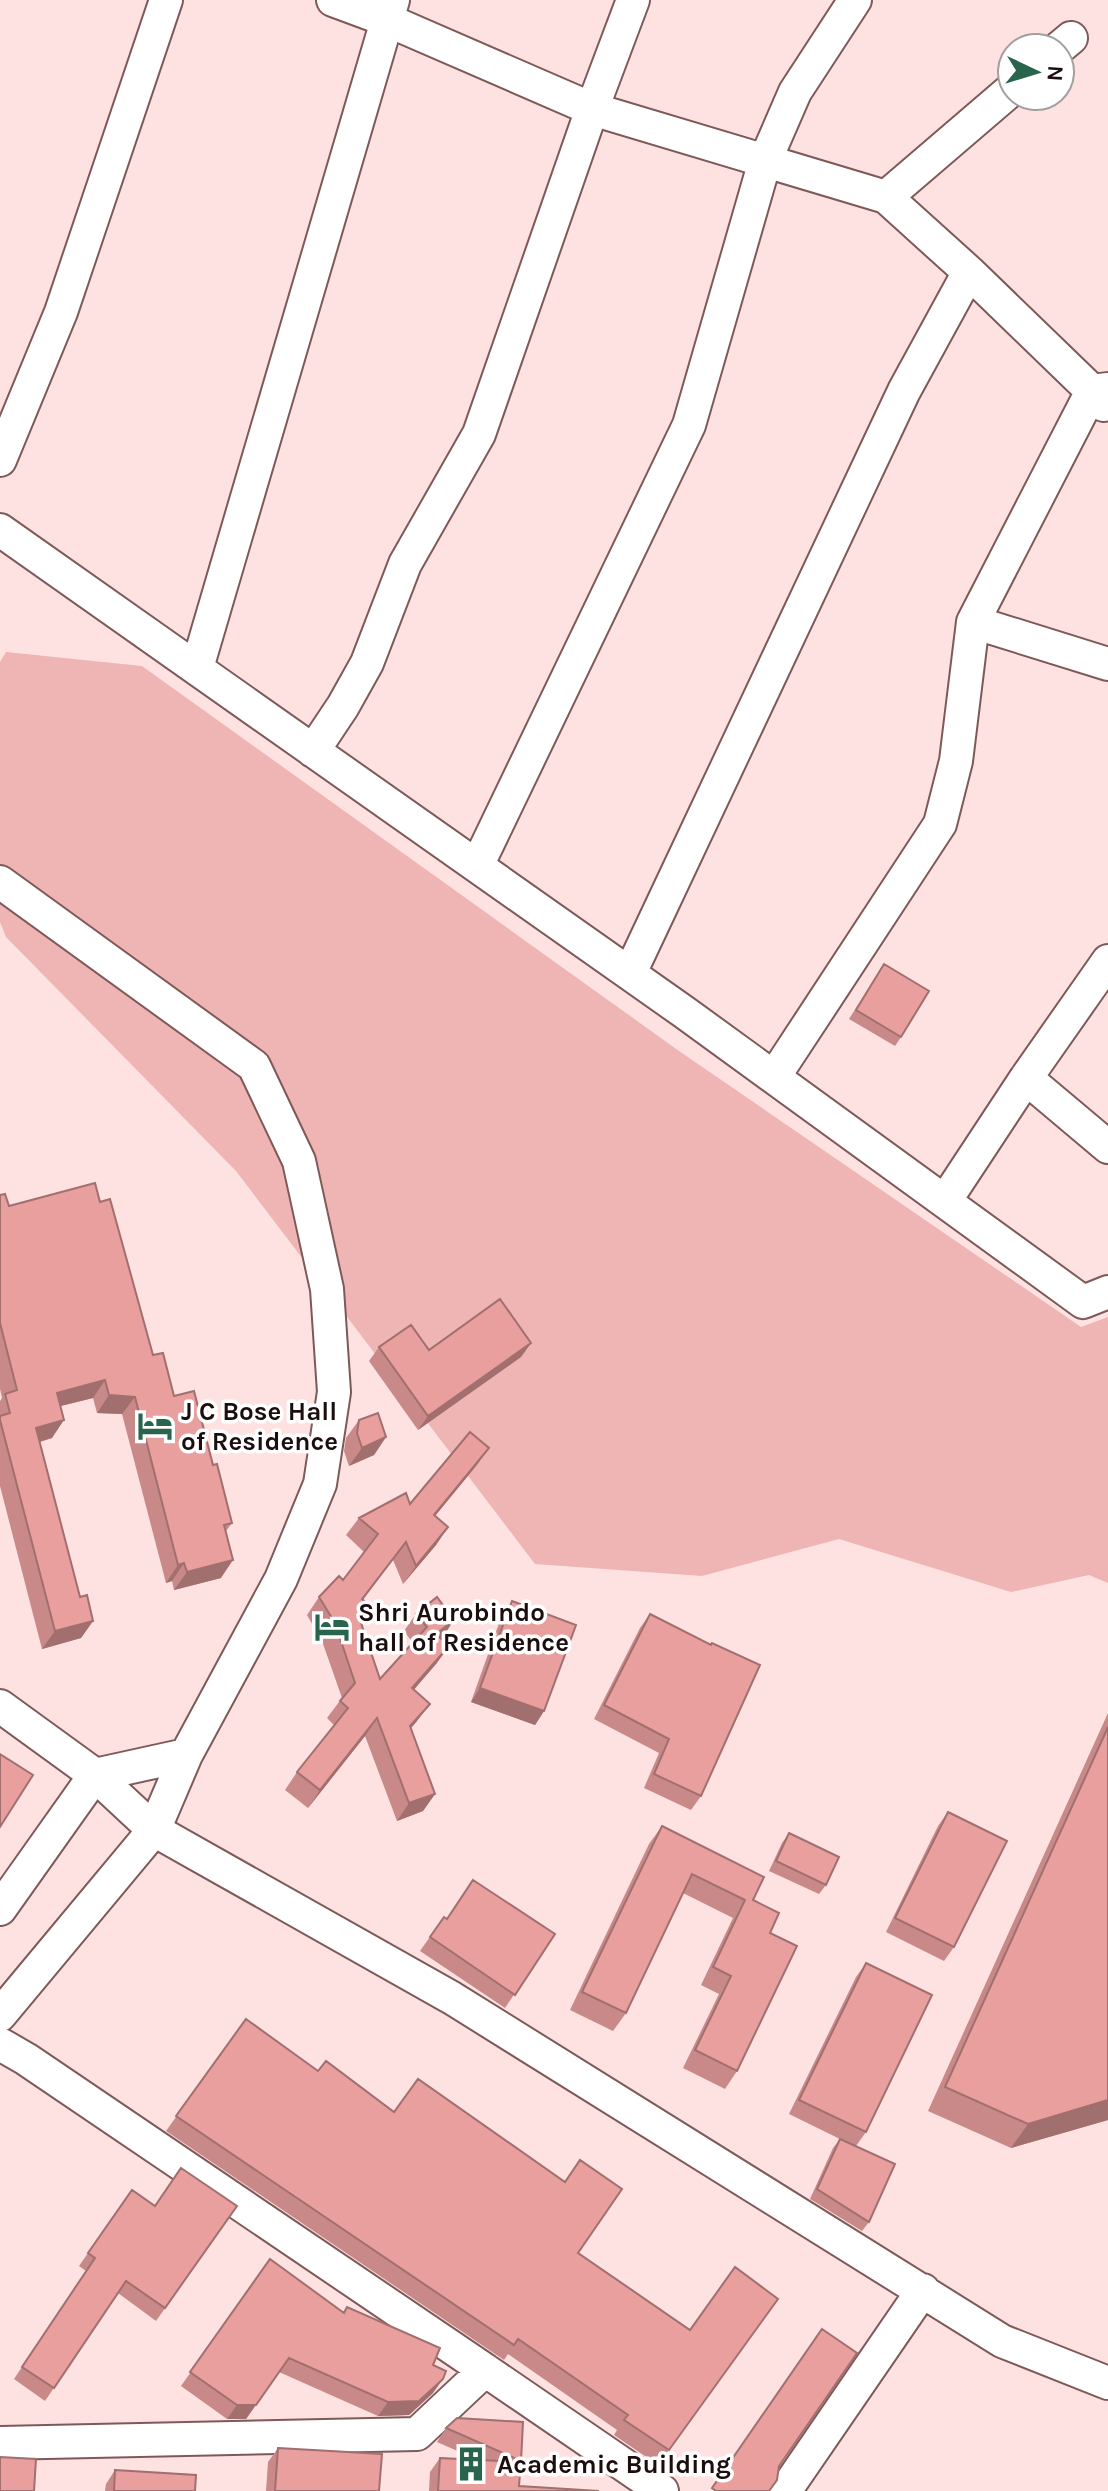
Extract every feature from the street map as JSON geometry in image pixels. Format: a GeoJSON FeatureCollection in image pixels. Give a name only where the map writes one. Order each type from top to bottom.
{"type":"FeatureCollection","features":[{"type":"Feature","properties":{"kind":"street"},"geometry":{"type":"LineString","coordinates":[[0,460],[61,312],[166,0]]}},
{"type":"Feature","properties":{"kind":"street"},"geometry":{"type":"LineString","coordinates":[[333,0],[390,10],[592,109],[886,197],[1103,397],[973,622],[956,761],[940,824],[774,1077]]}},
{"type":"Feature","properties":{"kind":"street"},"geometry":{"type":"LineString","coordinates":[[313,751],[367,663],[405,564],[479,434],[633,0]]}},
{"type":"Feature","properties":{"kind":"street"},"geometry":{"type":"LineString","coordinates":[[477,866],[689,425],[765,161],[795,92],[855,0]]}},
{"type":"Feature","properties":{"kind":"street"},"geometry":{"type":"LineString","coordinates":[[197,668],[390,10]]}},
{"type":"Feature","properties":{"kind":"street"},"geometry":{"type":"LineString","coordinates":[[886,197],[996,103]]}},
{"type":"Feature","properties":{"kind":"street"},"geometry":{"type":"LineString","coordinates":[[630,973],[904,391],[969,272]]}},
{"type":"Feature","properties":{"kind":"street"},"geometry":{"type":"LineString","coordinates":[[0,530],[630,973],[1083,1302],[1108,1292]]}},
{"type":"Feature","properties":{"kind":"street"},"geometry":{"type":"LineString","coordinates":[[973,622],[1108,664]]}},
{"type":"Feature","properties":{"kind":"street"},"geometry":{"type":"LineString","coordinates":[[0,882],[254,1066],[299,1161],[324,1275],[334,1392],[320,1484],[281,1579],[186,1755],[154,1830],[0,2015]]}},
{"type":"Feature","properties":{"kind":"street"},"geometry":{"type":"LineString","coordinates":[[945,1201],[1108,961]]}},
{"type":"Feature","properties":{"kind":"street"},"geometry":{"type":"LineString","coordinates":[[1026,1078],[1108,1147]]}},
{"type":"Feature","properties":{"kind":"street"},"geometry":{"type":"LineString","coordinates":[[0,1706],[95,1775],[154,1830],[452,1998],[1002,2341],[1108,2383]]}},
{"type":"Feature","properties":{"kind":"street"},"geometry":{"type":"LineString","coordinates":[[0,1909],[95,1775],[186,1755]]}},
{"type":"Feature","properties":{"kind":"street"},"geometry":{"type":"LineString","coordinates":[[0,2044],[40,2068],[662,2491]]}},
{"type":"Feature","properties":{"kind":"street"},"geometry":{"type":"LineString","coordinates":[[785,2491],[923,2290]]}},
{"type":"Feature","properties":{"kind":"street"},"geometry":{"type":"LineString","coordinates":[[0,2443],[417,2434],[485,2370]]}},
{"type":"Feature","properties":{"kind":"shaded area"},"geometry":{"type":"Polygon","coordinates":[[[6,652],[142,666],[679,1051],[1081,1327],[1108,1317],[1108,1583],[1089,1575],[1011,1592],[839,1539],[702,1576],[535,1564],[236,1171],[6,937],[0,922],[0,662],[6,652]]]}},
{"type":"Feature","properties":{"kind":"building"},"geometry":{"type":"Polygon","coordinates":[[[884,964],[929,991],[901,1037],[856,1010],[884,964]]]}},
{"type":"Feature","properties":{"kind":"building"},"geometry":{"type":"Polygon","coordinates":[[[95,1183],[100,1202],[110,1199],[153,1355],[163,1353],[174,1396],[194,1391],[232,1523],[224,1525],[233,1560],[187,1572],[184,1563],[178,1565],[135,1397],[109,1395],[105,1380],[57,1393],[64,1420],[36,1428],[80,1597],[87,1595],[93,1621],[55,1631],[0,1420],[0,1416],[10,1413],[5,1394],[17,1390],[0,1323],[0,1195],[5,1194],[9,1206],[95,1183]]]}},
{"type":"Feature","properties":{"kind":"building"},"geometry":{"type":"Polygon","coordinates":[[[500,1299],[531,1343],[428,1416],[379,1347],[411,1325],[429,1350],[500,1299]]]}},
{"type":"Feature","properties":{"kind":"building"},"geometry":{"type":"Polygon","coordinates":[[[378,1413],[386,1437],[362,1448],[357,1433],[359,1420],[378,1413]]]}},
{"type":"Feature","properties":{"kind":"building","name":"Shri Aurobindo hall of Residence"},"geometry":{"type":"Polygon","coordinates":[[[470,1432],[489,1448],[434,1515],[448,1527],[416,1566],[406,1542],[362,1599],[368,1604],[358,1614],[380,1679],[427,1627],[416,1614],[437,1597],[454,1620],[436,1634],[449,1646],[412,1688],[430,1704],[410,1726],[435,1794],[409,1803],[377,1718],[320,1790],[297,1772],[348,1708],[340,1701],[355,1683],[335,1623],[319,1597],[339,1576],[343,1580],[378,1534],[359,1518],[406,1493],[410,1504],[470,1432]]]}},
{"type":"Feature","properties":{"kind":"building"},"geometry":{"type":"Polygon","coordinates":[[[512,1601],[576,1625],[544,1711],[480,1688],[512,1601]]]}},
{"type":"Feature","properties":{"kind":"building"},"geometry":{"type":"Polygon","coordinates":[[[650,1614],[711,1645],[760,1665],[701,1796],[654,1774],[669,1739],[604,1705],[650,1614]]]}},
{"type":"Feature","properties":{"kind":"building"},"geometry":{"type":"Polygon","coordinates":[[[1108,1727],[1108,2100],[1028,2124],[945,2087],[1108,1727]]]}},
{"type":"Feature","properties":{"kind":"building"},"geometry":{"type":"Polygon","coordinates":[[[0,1754],[33,1775],[0,1827],[0,1754]]]}},
{"type":"Feature","properties":{"kind":"building"},"geometry":{"type":"Polygon","coordinates":[[[948,1812],[1007,1841],[954,1947],[895,1918],[948,1812]]]}},
{"type":"Feature","properties":{"kind":"building"},"geometry":{"type":"Polygon","coordinates":[[[662,1826],[764,1877],[753,1900],[779,1913],[770,1933],[797,1946],[737,2071],[695,2050],[731,1976],[713,1967],[745,1900],[692,1874],[626,2013],[582,1992],[662,1826]]]}},
{"type":"Feature","properties":{"kind":"building"},"geometry":{"type":"Polygon","coordinates":[[[789,1833],[839,1857],[826,1885],[776,1861],[789,1833]]]}},
{"type":"Feature","properties":{"kind":"building"},"geometry":{"type":"Polygon","coordinates":[[[473,1880],[555,1934],[515,1995],[430,1937],[444,1917],[447,1919],[473,1880]]]}},
{"type":"Feature","properties":{"kind":"building"},"geometry":{"type":"Polygon","coordinates":[[[866,1963],[932,1995],[866,2132],[799,2100],[866,1963]]]}},
{"type":"Feature","properties":{"kind":"building"},"geometry":{"type":"Polygon","coordinates":[[[246,2019],[318,2071],[326,2061],[394,2112],[418,2079],[565,2182],[580,2160],[622,2189],[578,2253],[690,2330],[735,2267],[778,2299],[669,2450],[624,2420],[628,2415],[518,2339],[514,2345],[176,2116],[246,2019]]]}},
{"type":"Feature","properties":{"kind":"building"},"geometry":{"type":"Polygon","coordinates":[[[840,2139],[895,2164],[869,2222],[817,2189],[840,2139]]]}},
{"type":"Feature","properties":{"kind":"building"},"geometry":{"type":"Polygon","coordinates":[[[181,2168],[237,2206],[165,2308],[126,2281],[54,2388],[22,2367],[95,2258],[88,2253],[132,2190],[155,2206],[181,2168]]]}},
{"type":"Feature","properties":{"kind":"building"},"geometry":{"type":"Polygon","coordinates":[[[270,2259],[344,2313],[347,2307],[440,2348],[433,2365],[446,2371],[443,2379],[419,2401],[388,2402],[289,2358],[256,2405],[237,2405],[190,2372],[270,2259]]]}},
{"type":"Feature","properties":{"kind":"building"},"geometry":{"type":"Polygon","coordinates":[[[822,2329],[857,2353],[779,2466],[777,2480],[769,2491],[716,2491],[712,2488],[822,2329]]]}},
{"type":"Feature","properties":{"kind":"building"},"geometry":{"type":"Polygon","coordinates":[[[457,2418],[523,2422],[521,2461],[446,2428],[457,2418]]]}},
{"type":"Feature","properties":{"kind":"building"},"geometry":{"type":"Polygon","coordinates":[[[278,2448],[382,2454],[379,2491],[275,2491],[278,2448]]]}},
{"type":"Feature","properties":{"kind":"building"},"geometry":{"type":"Polygon","coordinates":[[[0,2457],[36,2459],[34,2491],[0,2491],[0,2457]]]}},
{"type":"Feature","properties":{"kind":"building"},"geometry":{"type":"Polygon","coordinates":[[[440,2458],[521,2462],[519,2486],[599,2491],[438,2491],[440,2458]]]}},
{"type":"Feature","properties":{"kind":"building"},"geometry":{"type":"Polygon","coordinates":[[[115,2470],[196,2475],[195,2491],[114,2491],[115,2470]]]}},
{"type":"Feature","properties":{"kind":"place","name":"J C Bose Hall of Residence"},"geometry":{"type":"Point","coordinates":[155,1426]}},
{"type":"Feature","properties":{"kind":"place","name":"Shri Aurobindo hall of Residence"},"geometry":{"type":"Point","coordinates":[332,1627]}},
{"type":"Feature","properties":{"kind":"place","name":"Academic Building"},"geometry":{"type":"Point","coordinates":[471,2464]}}]}
